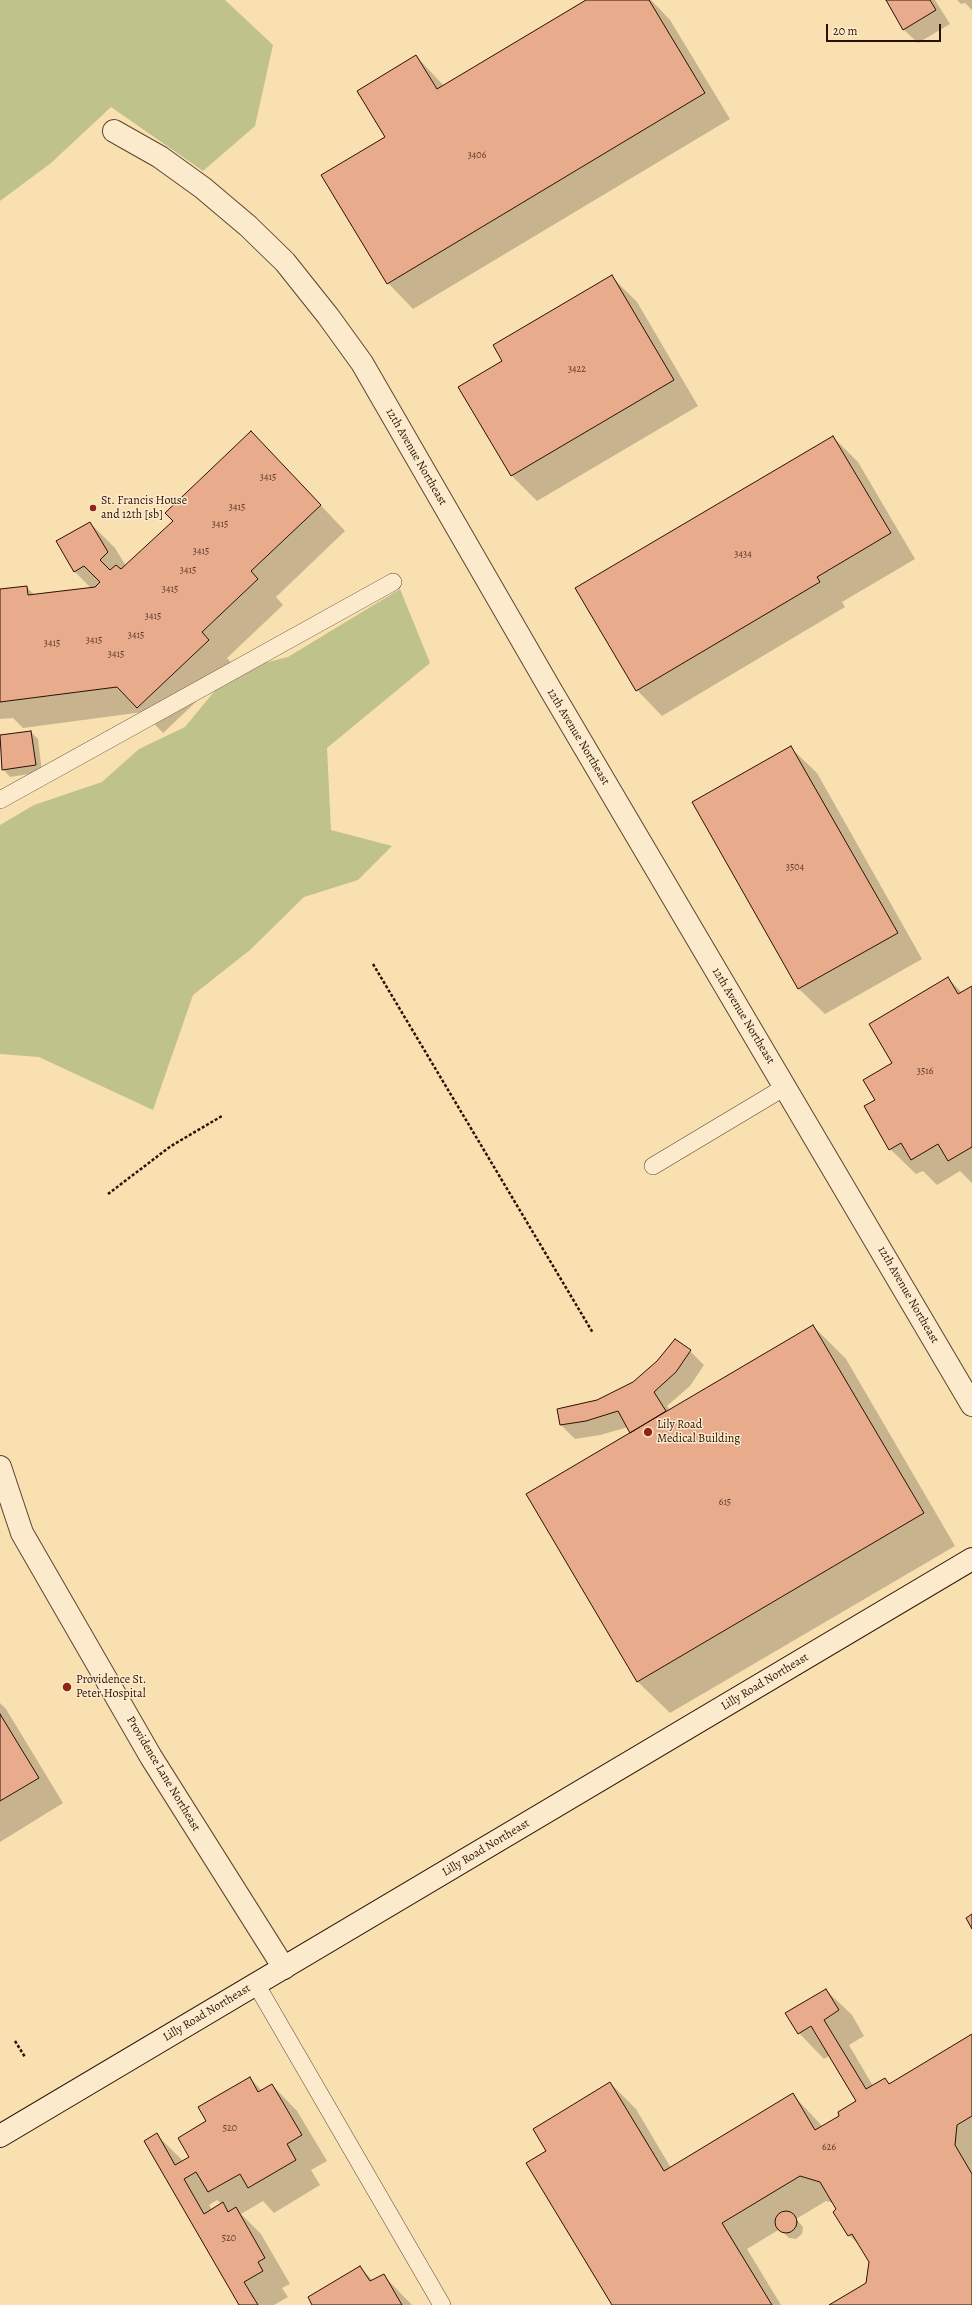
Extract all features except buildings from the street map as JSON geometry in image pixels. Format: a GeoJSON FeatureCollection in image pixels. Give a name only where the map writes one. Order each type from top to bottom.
{"type":"FeatureCollection","features":[{"type":"Feature","properties":{"kind":"street","name":"12th Avenue Northeast"},"geometry":{"type":"LineString","coordinates":[[114,132],[160,157],[203,188],[248,226],[285,262],[351,347],[548,687],[972,1405]]}},
{"type":"Feature","properties":{"kind":"street","name":"Providence Lane Northeast"},"geometry":{"type":"LineString","coordinates":[[0,1467],[22,1533],[151,1757],[284,1968]]}},
{"type":"Feature","properties":{"kind":"street","name":"Lilly Road Northeast"},"geometry":{"type":"LineString","coordinates":[[0,2136],[972,1559]]}},
{"type":"Feature","properties":{"kind":"lane"},"geometry":{"type":"LineString","coordinates":[[0,800],[393,582]]}},
{"type":"Feature","properties":{"kind":"lane"},"geometry":{"type":"LineString","coordinates":[[653,1166],[785,1087]]}},
{"type":"Feature","properties":{"kind":"lane"},"geometry":{"type":"LineString","coordinates":[[256,1984],[442,2305]]}},
{"type":"Feature","properties":{"kind":"path"},"geometry":{"type":"LineString","coordinates":[[373,964],[593,1333]]}},
{"type":"Feature","properties":{"kind":"path"},"geometry":{"type":"LineString","coordinates":[[108,1194],[171,1146],[222,1116]]}},
{"type":"Feature","properties":{"kind":"path"},"geometry":{"type":"LineString","coordinates":[[15,2041],[25,2057]]}},
{"type":"Feature","properties":{"kind":"green space"},"geometry":{"type":"Polygon","coordinates":[[[0,0],[225,0],[273,45],[255,126],[203,171],[111,107],[51,163],[0,201],[0,0]]]}},
{"type":"Feature","properties":{"kind":"green space"},"geometry":{"type":"Polygon","coordinates":[[[400,589],[430,663],[327,748],[331,830],[392,846],[358,880],[304,897],[250,950],[193,995],[153,1110],[39,1057],[0,1054],[0,825],[34,805],[102,782],[139,749],[185,727],[231,671],[288,657],[400,589]]]}},
{"type":"Feature","properties":{"kind":"place","name":"St. Francis House and 12th [sb]"},"geometry":{"type":"Point","coordinates":[93,508]}},
{"type":"Feature","properties":{"kind":"place","name":"Lily Road Medical Building"},"geometry":{"type":"Point","coordinates":[648,1432]}},
{"type":"Feature","properties":{"kind":"place","name":"Providence St. Peter Hospital"},"geometry":{"type":"Point","coordinates":[67,1687]}}]}
